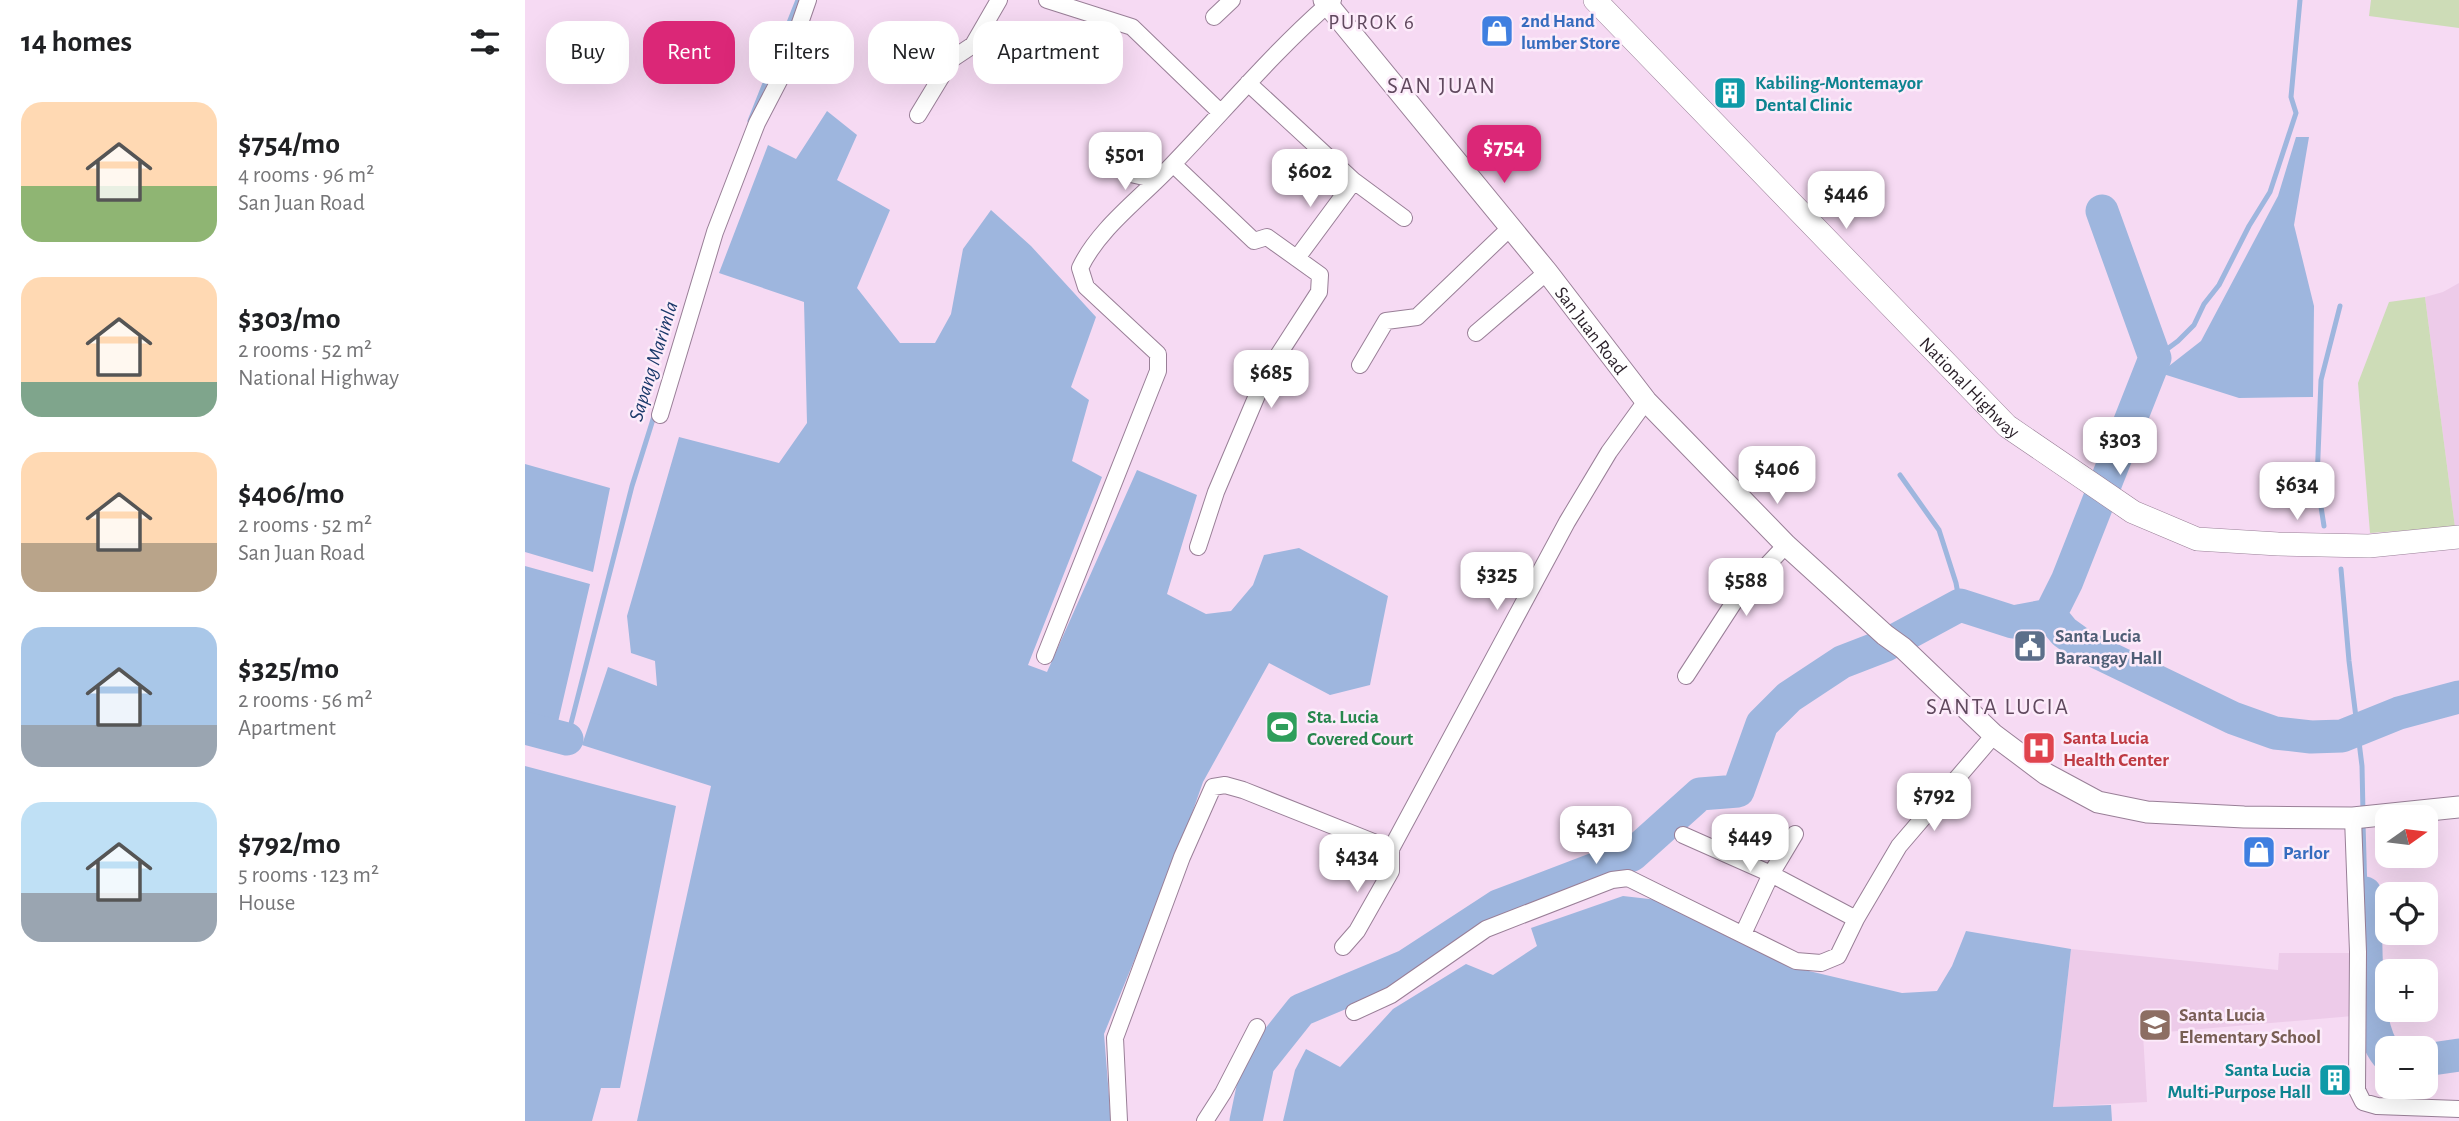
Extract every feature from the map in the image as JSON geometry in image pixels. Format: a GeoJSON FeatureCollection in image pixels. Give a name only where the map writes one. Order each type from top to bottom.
{"type":"FeatureCollection","features":[{"type":"Feature","properties":{"kind":"main road","name":"National Highway"},"geometry":{"type":"LineString","coordinates":[[1594,0],[2007,426],[2133,512],[2197,539],[2369,546],[2459,537]]}},
{"type":"Feature","properties":{"kind":"street"},"geometry":{"type":"LineString","coordinates":[[660,415],[715,232],[757,124],[782,75],[808,0]]}},
{"type":"Feature","properties":{"kind":"street"},"geometry":{"type":"LineString","coordinates":[[918,115],[952,59],[973,45],[999,0]]}},
{"type":"Feature","properties":{"kind":"street"},"geometry":{"type":"LineString","coordinates":[[1047,0],[1132,27],[1220,113]]}},
{"type":"Feature","properties":{"kind":"street"},"geometry":{"type":"LineString","coordinates":[[1215,17],[1232,0]]}},
{"type":"Feature","properties":{"kind":"street"},"geometry":{"type":"LineString","coordinates":[[1045,656],[1158,371],[1158,354],[1086,287],[1080,268],[1090,248],[1328,1]]}},
{"type":"Feature","properties":{"kind":"street","name":"San Juan Road"},"geometry":{"type":"LineString","coordinates":[[1328,1],[1547,272],[1646,401],[1786,545],[1885,635],[1903,648],[1994,735],[2046,774],[2098,802],[2147,812],[2244,817],[2362,818],[2459,807]]}},
{"type":"Feature","properties":{"kind":"street"},"geometry":{"type":"LineString","coordinates":[[1248,83],[1354,181],[1404,218]]}},
{"type":"Feature","properties":{"kind":"street"},"geometry":{"type":"LineString","coordinates":[[1112,162],[1131,174],[1157,180]]}},
{"type":"Feature","properties":{"kind":"street"},"geometry":{"type":"LineString","coordinates":[[1173,164],[1254,241],[1267,237],[1320,275],[1319,292],[1266,374],[1216,492],[1198,547]]}},
{"type":"Feature","properties":{"kind":"street"},"geometry":{"type":"LineString","coordinates":[[1297,258],[1354,181]]}},
{"type":"Feature","properties":{"kind":"street"},"geometry":{"type":"LineString","coordinates":[[1360,365],[1386,321],[1417,317],[1511,227]]}},
{"type":"Feature","properties":{"kind":"street"},"geometry":{"type":"LineString","coordinates":[[1476,333],[1547,272]]}},
{"type":"Feature","properties":{"kind":"street"},"geometry":{"type":"LineString","coordinates":[[1343,947],[1357,931],[1391,871],[1391,849],[1567,522],[1609,452],[1646,401]]}},
{"type":"Feature","properties":{"kind":"street"},"geometry":{"type":"LineString","coordinates":[[1686,676],[1738,596],[1786,545]]}},
{"type":"Feature","properties":{"kind":"street"},"geometry":{"type":"LineString","coordinates":[[1354,1012],[1391,995],[1486,929],[1612,880],[1628,877],[1795,961],[1821,962],[1838,956],[1856,919],[1899,846],[1994,735]]}},
{"type":"Feature","properties":{"kind":"street"},"geometry":{"type":"LineString","coordinates":[[1119,1121],[1115,1038],[1182,857],[1213,788],[1224,785],[1243,790],[1391,849]]}},
{"type":"Feature","properties":{"kind":"street"},"geometry":{"type":"LineString","coordinates":[[2362,818],[2357,926],[2357,1090],[2363,1102],[2377,1106],[2459,1109]]}},
{"type":"Feature","properties":{"kind":"street"},"geometry":{"type":"LineString","coordinates":[[1743,934],[1770,874],[1795,834]]}},
{"type":"Feature","properties":{"kind":"street"},"geometry":{"type":"LineString","coordinates":[[1683,835],[1770,874],[1856,919]]}},
{"type":"Feature","properties":{"kind":"street"},"geometry":{"type":"LineString","coordinates":[[1205,1121],[1223,1094],[1257,1027]]}},
{"type":"Feature","properties":{"kind":"shaded area"},"geometry":{"type":"Polygon","coordinates":[[[2459,283],[2459,527],[2455,527],[2425,297],[2443,292],[2459,283]]]}},
{"type":"Feature","properties":{"kind":"shaded area","name":"Santa Lucia Elementary School"},"geometry":{"type":"Polygon","coordinates":[[[2071,949],[2278,970],[2279,953],[2353,953],[2353,1016],[2143,1034],[2147,1102],[2053,1107],[2071,949]]]}},
{"type":"Feature","properties":{"kind":"green space"},"geometry":{"type":"Polygon","coordinates":[[[2371,0],[2459,0],[2459,28],[2369,16],[2371,0]]]}},
{"type":"Feature","properties":{"kind":"green space"},"geometry":{"type":"Polygon","coordinates":[[[2425,297],[2455,527],[2370,533],[2358,383],[2389,302],[2425,297]]]}},
{"type":"Feature","properties":{"kind":"water"},"geometry":{"type":"Polygon","coordinates":[[[827,111],[857,135],[837,180],[890,210],[857,288],[900,343],[935,343],[951,314],[963,249],[991,210],[1031,246],[1096,317],[1071,387],[1089,400],[1072,461],[1102,477],[1028,665],[1047,672],[1137,470],[1197,495],[1167,594],[1206,614],[1231,611],[1253,585],[1264,555],[1299,548],[1388,596],[1370,685],[1330,695],[1269,663],[1203,782],[1177,856],[1104,1034],[1111,1121],[637,1121],[711,786],[582,745],[608,667],[657,686],[655,661],[631,653],[627,616],[679,437],[779,463],[807,423],[804,302],[719,273],[768,145],[796,159],[827,111]]]}},
{"type":"Feature","properties":{"kind":"water"},"geometry":{"type":"Polygon","coordinates":[[[2296,137],[2309,137],[2294,225],[2314,306],[2313,397],[2239,398],[2160,373],[2201,341],[2278,196],[2296,137]]]}},
{"type":"Feature","properties":{"kind":"water"},"geometry":{"type":"Polygon","coordinates":[[[525,464],[610,488],[593,572],[525,552],[525,464]]]}},
{"type":"Feature","properties":{"kind":"water"},"geometry":{"type":"Polygon","coordinates":[[[525,566],[590,584],[558,722],[525,713],[525,566]]]}},
{"type":"Feature","properties":{"kind":"water"},"geometry":{"type":"Polygon","coordinates":[[[525,766],[676,806],[620,1088],[601,1088],[592,1121],[525,1121],[525,766]]]}},
{"type":"Feature","properties":{"kind":"water"},"geometry":{"type":"Polygon","coordinates":[[[1623,896],[1658,900],[1792,967],[1902,993],[1937,991],[1952,966],[1966,931],[2071,949],[2053,1107],[2111,1105],[2112,1121],[1283,1121],[1295,1070],[1306,1049],[1340,1067],[1393,1009],[1466,964],[1493,975],[1537,946],[1531,928],[1623,896]]]}},
{"type":"Feature","properties":{"kind":"waterway","name":"Sapang Marimla"},"geometry":{"type":"LineString","coordinates":[[750,121],[798,0]]}},
{"type":"Feature","properties":{"kind":"waterway"},"geometry":{"type":"LineString","coordinates":[[2155,358],[2194,325],[2270,192],[2296,113],[2291,97],[2300,0]]}},
{"type":"Feature","properties":{"kind":"waterway"},"geometry":{"type":"LineString","coordinates":[[1246,1121],[1258,1064],[1301,1010],[1406,966],[1498,906],[1632,855],[1700,794],[1738,791],[1762,724],[1789,697],[1842,662],[1886,645],[1960,605],[2013,622],[2050,615],[2067,581],[2155,358],[2102,211]]}},
{"type":"Feature","properties":{"kind":"waterway"},"geometry":{"type":"LineString","coordinates":[[2324,526],[2317,481],[2321,380],[2340,306]]}},
{"type":"Feature","properties":{"kind":"waterway","name":"Sapang Marimla"},"geometry":{"type":"LineString","coordinates":[[567,739],[632,486],[655,413]]}},
{"type":"Feature","properties":{"kind":"waterway"},"geometry":{"type":"LineString","coordinates":[[1900,475],[1939,530],[1960,605]]}},
{"type":"Feature","properties":{"kind":"waterway"},"geometry":{"type":"LineString","coordinates":[[2341,569],[2362,766],[2363,813]]}},
{"type":"Feature","properties":{"kind":"waterway"},"geometry":{"type":"LineString","coordinates":[[2050,615],[2064,632],[2082,645],[2233,718],[2275,733],[2311,737],[2342,736],[2399,713],[2459,697]]}},
{"type":"Feature","properties":{"kind":"waterway"},"geometry":{"type":"LineString","coordinates":[[525,728],[567,739]]}},
{"type":"Feature","properties":{"kind":"waterway"},"geometry":{"type":"LineString","coordinates":[[2363,823],[2365,893]]}},
{"type":"Feature","properties":{"kind":"waterway"},"geometry":{"type":"LineString","coordinates":[[2365,893],[2367,978],[2377,1036]]}},
{"type":"Feature","properties":{"kind":"waterway"},"geometry":{"type":"LineString","coordinates":[[2438,1058],[2459,1055]]}},
{"type":"Feature","properties":{"kind":"place","name":"2nd Hand lumber Store"},"geometry":{"type":"Point","coordinates":[1497,31]}},
{"type":"Feature","properties":{"kind":"place","name":"Kabiling-Montemayor Dental Clinic"},"geometry":{"type":"Point","coordinates":[1730,93]}},
{"type":"Feature","properties":{"kind":"place","name":"Santa Lucia Barangay Hall"},"geometry":{"type":"Point","coordinates":[2030,646]}},
{"type":"Feature","properties":{"kind":"place","name":"Sta. Lucia Covered Court"},"geometry":{"type":"Point","coordinates":[1282,727]}},
{"type":"Feature","properties":{"kind":"place","name":"Santa Lucia Health Center"},"geometry":{"type":"Point","coordinates":[2039,748]}},
{"type":"Feature","properties":{"kind":"place","name":"Parlor"},"geometry":{"type":"Point","coordinates":[2259,852]}},
{"type":"Feature","properties":{"kind":"place","name":"Santa Lucia Elementary School"},"geometry":{"type":"Point","coordinates":[2155,1025]}},
{"type":"Feature","properties":{"kind":"place","name":"Santa Lucia Multi-Purpose Hall"},"geometry":{"type":"Point","coordinates":[2335,1080]}},
{"type":"Feature","properties":{"kind":"district","name":"PUROK 6"},"geometry":{"type":"Point","coordinates":[1372,22]}},
{"type":"Feature","properties":{"kind":"district","name":"SAN JUAN"},"geometry":{"type":"Point","coordinates":[1442,85]}},
{"type":"Feature","properties":{"kind":"district","name":"SANTA LUCIA"},"geometry":{"type":"Point","coordinates":[1998,706]}}]}
